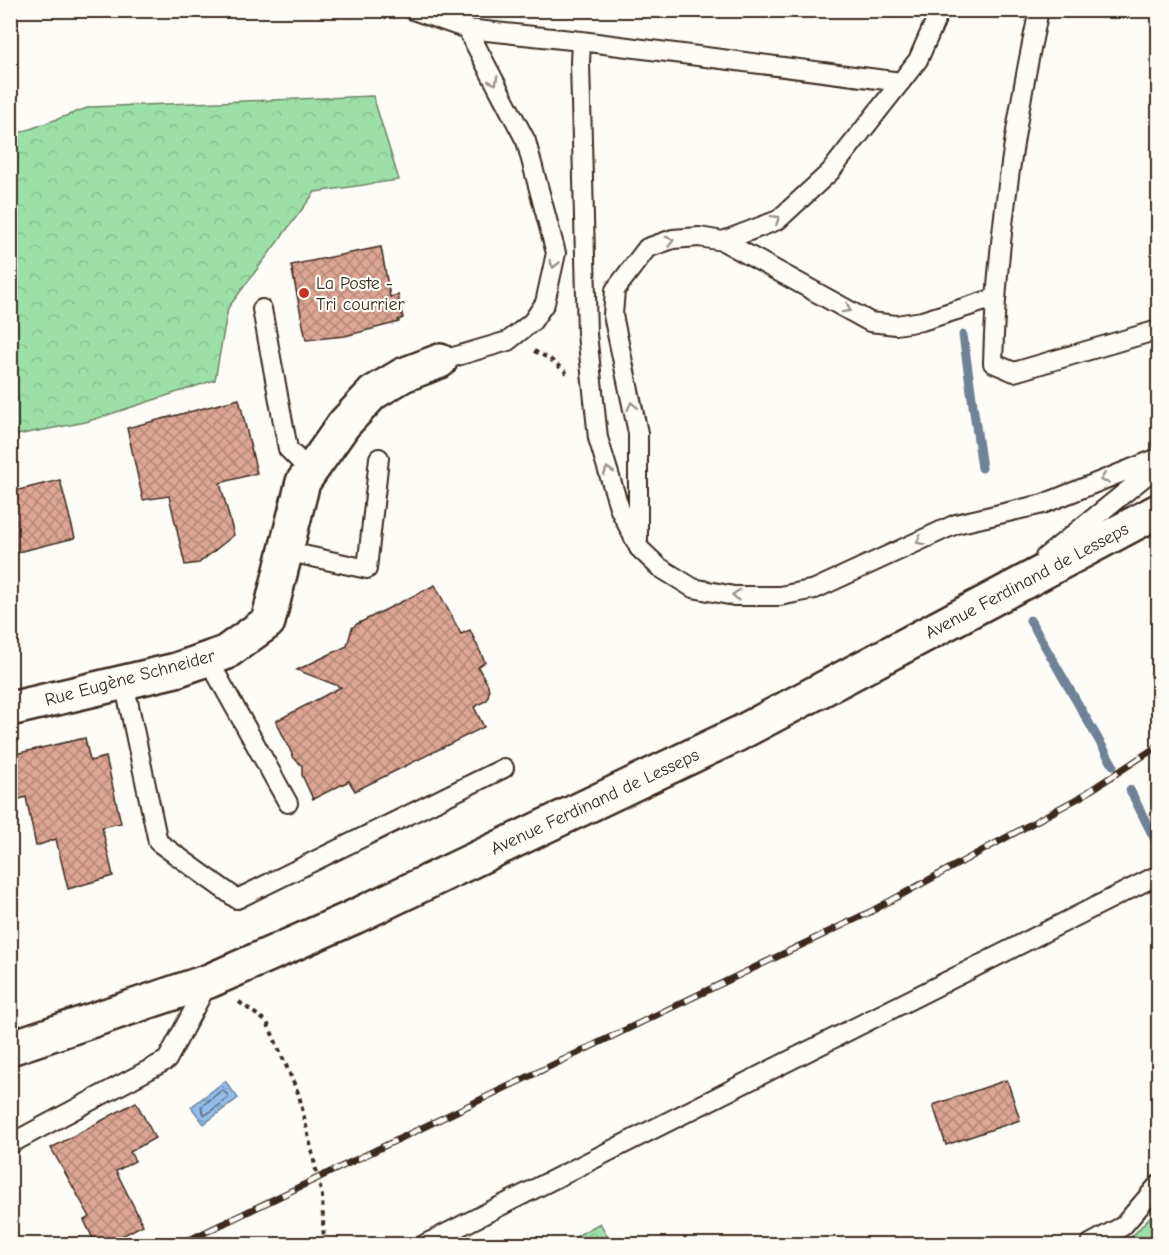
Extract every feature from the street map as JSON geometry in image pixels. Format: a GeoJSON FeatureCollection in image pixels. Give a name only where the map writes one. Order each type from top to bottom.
{"type":"FeatureCollection","features":[{"type":"Feature","properties":{"kind":"main road","name":"Rue Eugène Schneider"},"geometry":{"type":"LineString","coordinates":[[10,709],[176,670],[225,653],[268,622],[303,482],[344,424],[373,393],[404,375],[440,361]]}},
{"type":"Feature","properties":{"kind":"main road","name":"Avenue Ferdinand de Lesseps"},"geometry":{"type":"LineString","coordinates":[[10,1048],[209,981],[354,917],[738,734],[1158,511]]}},
{"type":"Feature","properties":{"kind":"lane"},"geometry":{"type":"LineString","coordinates":[[413,10],[467,29],[581,41],[901,82]]}},
{"type":"Feature","properties":{"kind":"lane"},"geometry":{"type":"LineString","coordinates":[[723,241],[778,220],[830,172],[918,60],[940,10]]}},
{"type":"Feature","properties":{"kind":"lane"},"geometry":{"type":"LineString","coordinates":[[1039,10],[1028,61],[1008,187],[995,298],[993,363],[1014,372],[1158,330]]}},
{"type":"Feature","properties":{"kind":"lane"},"geometry":{"type":"LineString","coordinates":[[440,361],[508,341],[531,322],[545,303],[556,253],[526,141],[467,29]]}},
{"type":"Feature","properties":{"kind":"lane"},"geometry":{"type":"LineString","coordinates":[[581,41],[587,334],[598,438],[620,510],[639,548],[659,567],[693,588],[734,596],[780,596],[815,589],[956,524],[1043,504],[1158,458]]}},
{"type":"Feature","properties":{"kind":"lane"},"geometry":{"type":"LineString","coordinates":[[639,548],[638,433],[613,315],[615,290],[647,248],[673,238],[699,237],[723,241],[870,322],[896,325],[922,321],[995,298]]}},
{"type":"Feature","properties":{"kind":"lane"},"geometry":{"type":"LineString","coordinates":[[262,309],[288,449],[311,472]]}},
{"type":"Feature","properties":{"kind":"lane"},"geometry":{"type":"LineString","coordinates":[[285,551],[367,569],[378,458]]}},
{"type":"Feature","properties":{"kind":"lane"},"geometry":{"type":"LineString","coordinates":[[994,598],[1158,466]]}},
{"type":"Feature","properties":{"kind":"lane"},"geometry":{"type":"LineString","coordinates":[[208,659],[288,803]]}},
{"type":"Feature","properties":{"kind":"lane"},"geometry":{"type":"LineString","coordinates":[[124,682],[158,842],[237,899],[504,768]]}},
{"type":"Feature","properties":{"kind":"lane"},"geometry":{"type":"LineString","coordinates":[[425,1245],[1158,875]]}},
{"type":"Feature","properties":{"kind":"lane"},"geometry":{"type":"LineString","coordinates":[[10,1144],[167,1060],[209,981]]}},
{"type":"Feature","properties":{"kind":"lane"},"geometry":{"type":"LineString","coordinates":[[1090,1245],[1123,1226],[1158,1185]]}},
{"type":"Feature","properties":{"kind":"path"},"geometry":{"type":"LineString","coordinates":[[508,341],[550,358],[571,377],[595,409]]}},
{"type":"Feature","properties":{"kind":"path"},"geometry":{"type":"LineString","coordinates":[[209,981],[267,1022],[299,1095],[322,1196],[324,1245]]}},
{"type":"Feature","properties":{"kind":"green space"},"geometry":{"type":"Polygon","coordinates":[[[373,96],[399,180],[315,192],[228,308],[215,380],[86,422],[11,436],[11,136],[90,107],[373,96]]]}},
{"type":"Feature","properties":{"kind":"green space"},"geometry":{"type":"Polygon","coordinates":[[[1158,1208],[1158,1244],[1121,1244],[1128,1241],[1158,1208]]]}},
{"type":"Feature","properties":{"kind":"green space"},"geometry":{"type":"Polygon","coordinates":[[[600,1223],[612,1244],[579,1244],[575,1237],[600,1223]]]}},
{"type":"Feature","properties":{"kind":"water"},"geometry":{"type":"Polygon","coordinates":[[[225,1081],[238,1098],[204,1124],[191,1107],[225,1081]]]}},
{"type":"Feature","properties":{"kind":"building"},"geometry":{"type":"Polygon","coordinates":[[[381,247],[390,297],[398,295],[403,318],[398,320],[399,322],[345,336],[306,340],[291,265],[381,247]]]}},
{"type":"Feature","properties":{"kind":"building"},"geometry":{"type":"Polygon","coordinates":[[[239,399],[257,473],[220,483],[234,535],[199,563],[185,565],[169,496],[143,500],[127,428],[239,399]]]}},
{"type":"Feature","properties":{"kind":"building"},"geometry":{"type":"Polygon","coordinates":[[[60,480],[75,538],[10,554],[10,492],[60,480]]]}},
{"type":"Feature","properties":{"kind":"building"},"geometry":{"type":"Polygon","coordinates":[[[435,585],[461,634],[470,630],[485,662],[478,667],[488,685],[489,692],[487,700],[474,707],[484,727],[355,791],[349,781],[313,799],[302,775],[302,766],[294,758],[276,721],[341,687],[297,670],[347,646],[352,628],[357,624],[435,585]]]}},
{"type":"Feature","properties":{"kind":"building"},"geometry":{"type":"Polygon","coordinates":[[[85,738],[90,761],[106,757],[121,823],[102,827],[113,876],[68,889],[56,839],[36,846],[26,797],[10,802],[10,755],[85,738]]]}},
{"type":"Feature","properties":{"kind":"building"},"geometry":{"type":"Polygon","coordinates":[[[1007,1080],[1020,1120],[946,1145],[933,1105],[1007,1080]]]}},
{"type":"Feature","properties":{"kind":"building"},"geometry":{"type":"Polygon","coordinates":[[[136,1102],[155,1138],[130,1152],[135,1161],[116,1171],[143,1225],[105,1245],[96,1245],[84,1220],[90,1217],[51,1148],[136,1102]]]}},
{"type":"Feature","properties":{"kind":"waterway"},"geometry":{"type":"LineString","coordinates":[[963,335],[982,468]]}},
{"type":"Feature","properties":{"kind":"waterway"},"geometry":{"type":"LineString","coordinates":[[1030,620],[1113,765]]}},
{"type":"Feature","properties":{"kind":"waterway"},"geometry":{"type":"LineString","coordinates":[[1130,790],[1158,846]]}},
{"type":"Feature","properties":{"kind":"railway"},"geometry":{"type":"LineString","coordinates":[[181,1244],[870,912],[1082,796],[1158,746]]}},
{"type":"Feature","properties":{"kind":"place","name":"La Poste - Tri courrier"},"geometry":{"type":"Point","coordinates":[304,293]}}]}
